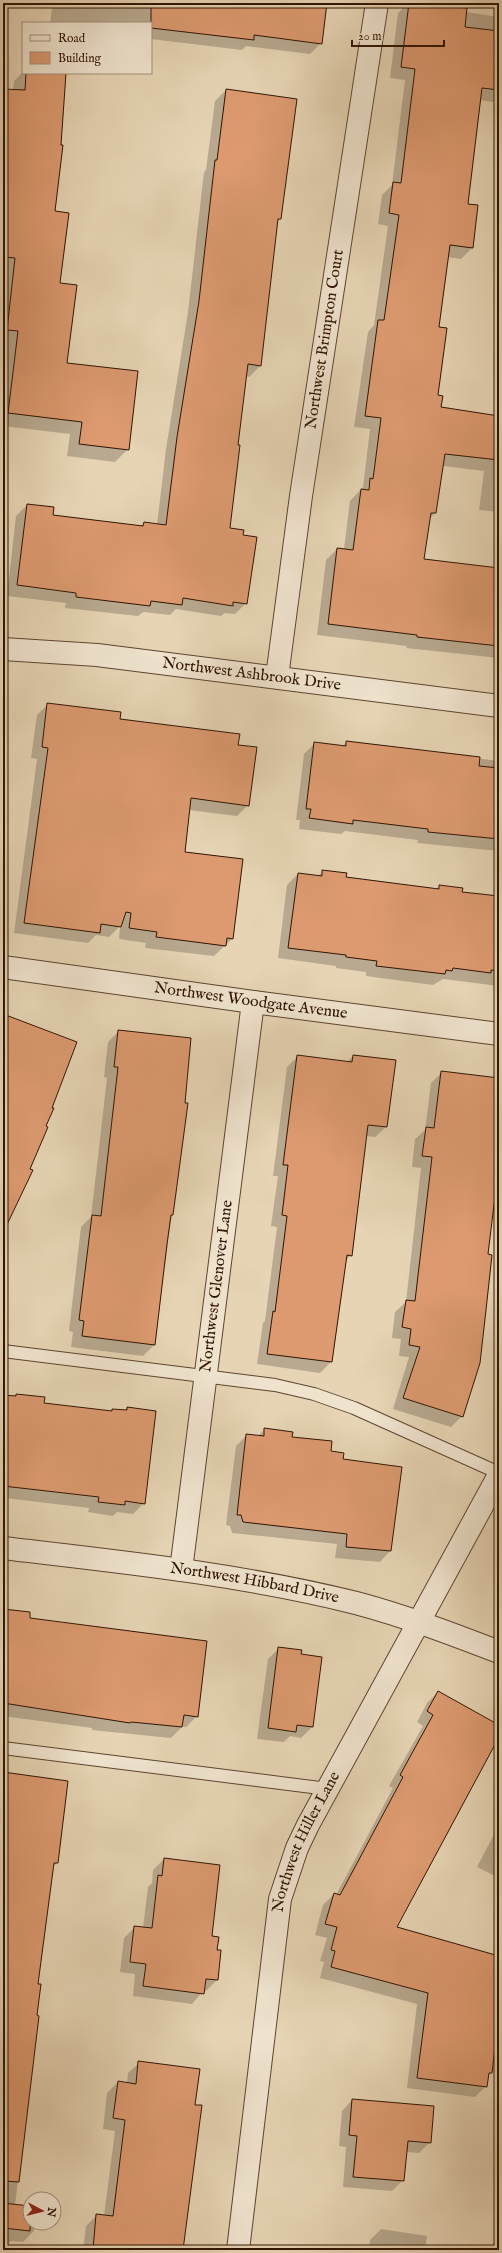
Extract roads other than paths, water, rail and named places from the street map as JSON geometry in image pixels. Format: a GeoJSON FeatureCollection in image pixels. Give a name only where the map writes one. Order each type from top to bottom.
{"type":"FeatureCollection","features":[{"type":"Feature","properties":{"kind":"street","name":"Northwest Brimpton Court"},"geometry":{"type":"LineString","coordinates":[[277,677],[301,496],[377,3]]}},
{"type":"Feature","properties":{"kind":"street","name":"Northwest Ashbrook Drive"},"geometry":{"type":"LineString","coordinates":[[3,649],[97,654],[499,706]]}},
{"type":"Feature","properties":{"kind":"street","name":"Northwest Woodgate Avenue"},"geometry":{"type":"LineString","coordinates":[[3,967],[253,1002],[499,1034]]}},
{"type":"Feature","properties":{"kind":"street","name":"Northwest Glenover Lane"},"geometry":{"type":"LineString","coordinates":[[181,1570],[253,1002]]}},
{"type":"Feature","properties":{"kind":"street","name":"Northwest Hiller Lane"},"geometry":{"type":"LineString","coordinates":[[238,2250],[280,1899],[297,1848],[499,1474]]}},
{"type":"Feature","properties":{"kind":"street","name":"Northwest Hibbard Drive"},"geometry":{"type":"LineString","coordinates":[[3,1548],[181,1570],[306,1592],[356,1604],[418,1622],[499,1652]]}},
{"type":"Feature","properties":{"kind":"lane"},"geometry":{"type":"LineString","coordinates":[[3,1351],[275,1385],[314,1394],[354,1408],[499,1474]]}},
{"type":"Feature","properties":{"kind":"lane"},"geometry":{"type":"LineString","coordinates":[[3,1748],[328,1789]]}}]}
